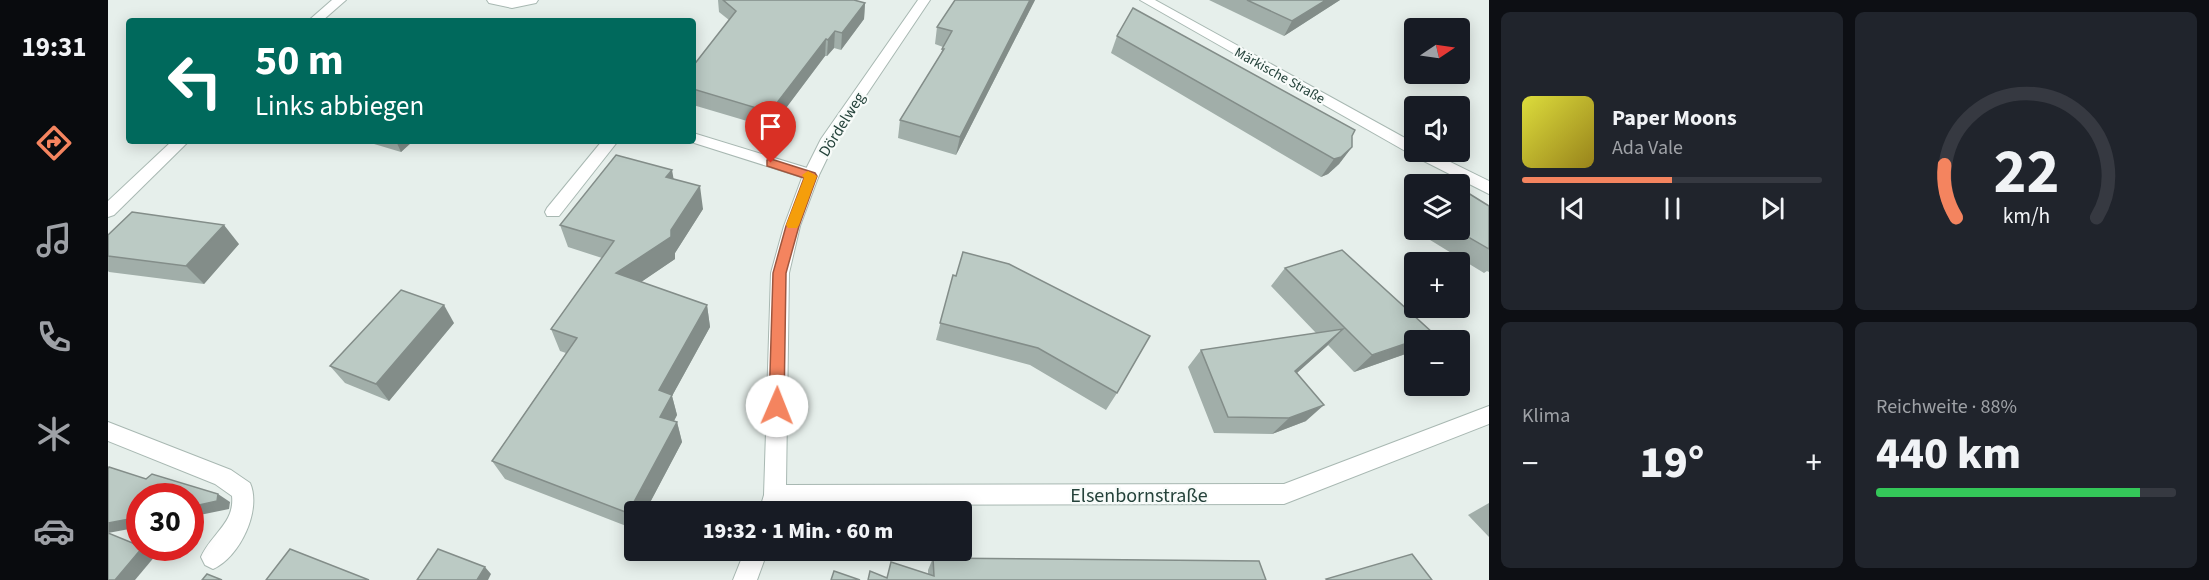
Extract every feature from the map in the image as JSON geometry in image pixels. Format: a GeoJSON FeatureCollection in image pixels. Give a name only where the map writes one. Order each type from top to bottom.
{"type":"FeatureCollection","features":[{"type":"Feature","properties":{"kind":"street"},"geometry":{"type":"LineString","coordinates":[[318,18],[340,0]]}},
{"type":"Feature","properties":{"kind":"street"},"geometry":{"type":"LineString","coordinates":[[493,0],[512,4],[532,0]]}},
{"type":"Feature","properties":{"kind":"street","name":"Dördelweg"},"geometry":{"type":"LineString","coordinates":[[772,501],[780,273],[792,226],[811,176],[829,139],[924,0]]}},
{"type":"Feature","properties":{"kind":"street","name":"Märkische Straße"},"geometry":{"type":"LineString","coordinates":[[1146,0],[1404,143]]}},
{"type":"Feature","properties":{"kind":"street"},"geometry":{"type":"LineString","coordinates":[[696,139],[811,176]]}},
{"type":"Feature","properties":{"kind":"street"},"geometry":{"type":"LineString","coordinates":[[108,211],[178,144]]}},
{"type":"Feature","properties":{"kind":"street"},"geometry":{"type":"LineString","coordinates":[[553,212],[608,144]]}},
{"type":"Feature","properties":{"kind":"street"},"geometry":{"type":"LineString","coordinates":[[1438,162],[1489,188]]}},
{"type":"Feature","properties":{"kind":"street","name":"Elsenbornstraße"},"geometry":{"type":"LineString","coordinates":[[886,501],[1284,494],[1489,415]]}},
{"type":"Feature","properties":{"kind":"street"},"geometry":{"type":"LineString","coordinates":[[108,431],[222,477],[242,490],[245,504],[242,520],[213,557]]}},
{"type":"Feature","properties":{"kind":"street"},"geometry":{"type":"LineString","coordinates":[[745,580],[753,561]]}},
{"type":"Feature","properties":{"kind":"building"},"geometry":{"type":"Polygon","coordinates":[[[723,0],[854,0],[865,3],[842,33],[835,31],[828,40],[826,39],[770,112],[696,90],[696,62],[736,11],[723,0]]]}},
{"type":"Feature","properties":{"kind":"building"},"geometry":{"type":"Polygon","coordinates":[[[955,0],[1030,0],[960,137],[900,120],[944,49],[942,49],[952,31],[937,27],[955,0]]]}},
{"type":"Feature","properties":{"kind":"building"},"geometry":{"type":"Polygon","coordinates":[[[1247,0],[1326,0],[1292,21],[1247,0]]]}},
{"type":"Feature","properties":{"kind":"building"},"geometry":{"type":"Polygon","coordinates":[[[1133,8],[1355,130],[1352,136],[1352,147],[1341,157],[1334,159],[1117,36],[1133,8]]]}},
{"type":"Feature","properties":{"kind":"building"},"geometry":{"type":"Polygon","coordinates":[[[616,155],[672,170],[666,177],[700,186],[671,230],[671,237],[616,273],[707,305],[659,390],[672,395],[660,417],[677,422],[634,501],[624,501],[624,511],[492,461],[577,338],[551,329],[614,241],[560,225],[616,155]]]}},
{"type":"Feature","properties":{"kind":"building"},"geometry":{"type":"Polygon","coordinates":[[[1470,194],[1489,206],[1489,249],[1470,238],[1470,194]]]}},
{"type":"Feature","properties":{"kind":"building"},"geometry":{"type":"Polygon","coordinates":[[[132,212],[224,225],[186,266],[108,256],[108,235],[132,212]]]}},
{"type":"Feature","properties":{"kind":"building"},"geometry":{"type":"Polygon","coordinates":[[[1342,250],[1404,307],[1404,318],[1416,318],[1430,330],[1404,330],[1404,344],[1372,355],[1285,268],[1342,250]]]}},
{"type":"Feature","properties":{"kind":"building"},"geometry":{"type":"Polygon","coordinates":[[[963,252],[1009,264],[1150,336],[1117,393],[1038,348],[940,323],[953,275],[956,276],[963,252]]]}},
{"type":"Feature","properties":{"kind":"building"},"geometry":{"type":"Polygon","coordinates":[[[401,290],[444,305],[376,384],[330,366],[401,290]]]}},
{"type":"Feature","properties":{"kind":"building"},"geometry":{"type":"Polygon","coordinates":[[[1343,329],[1295,371],[1324,405],[1289,418],[1228,417],[1201,350],[1343,329]]]}},
{"type":"Feature","properties":{"kind":"building"},"geometry":{"type":"Polygon","coordinates":[[[109,467],[146,479],[152,474],[182,483],[126,483],[126,520],[108,523],[109,467]]]}},
{"type":"Feature","properties":{"kind":"building"},"geometry":{"type":"Polygon","coordinates":[[[204,490],[218,494],[217,501],[204,504],[204,490]]]}},
{"type":"Feature","properties":{"kind":"building"},"geometry":{"type":"Polygon","coordinates":[[[108,533],[126,540],[126,561],[131,561],[115,580],[108,580],[108,533]]]}},
{"type":"Feature","properties":{"kind":"building"},"geometry":{"type":"Polygon","coordinates":[[[290,549],[369,580],[266,580],[290,549]]]}},
{"type":"Feature","properties":{"kind":"building"},"geometry":{"type":"Polygon","coordinates":[[[438,549],[485,567],[477,580],[417,580],[438,549]]]}},
{"type":"Feature","properties":{"kind":"building"},"geometry":{"type":"Polygon","coordinates":[[[1412,554],[1432,580],[1326,579],[1412,554]]]}},
{"type":"Feature","properties":{"kind":"building"},"geometry":{"type":"Polygon","coordinates":[[[972,558],[1259,561],[1266,580],[868,580],[870,571],[887,578],[891,562],[934,576],[933,561],[972,561],[972,558]]]}},
{"type":"Feature","properties":{"kind":"building"},"geometry":{"type":"Polygon","coordinates":[[[834,571],[860,580],[831,580],[834,571]]]}},
{"type":"Feature","properties":{"kind":"building"},"geometry":{"type":"Polygon","coordinates":[[[207,574],[222,580],[202,580],[207,574]]]}},
{"type":"Feature","properties":{"kind":"slow traffic"},"geometry":{"type":"LineString","coordinates":[[793,225],[811,176],[808,175]]}},
{"type":"Feature","properties":{"kind":"route"},"geometry":{"type":"LineString","coordinates":[[771,163],[811,176],[792,226],[780,273],[777,406]]}}]}
